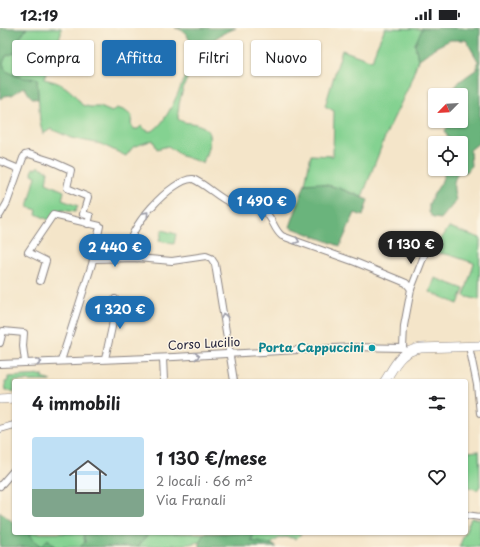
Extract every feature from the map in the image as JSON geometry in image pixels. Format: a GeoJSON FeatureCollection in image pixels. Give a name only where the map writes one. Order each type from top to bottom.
{"type":"FeatureCollection","features":[{"type":"Feature","properties":{"kind":"street"},"geometry":{"type":"LineString","coordinates":[[0,215],[7,203],[25,155],[28,154],[51,161],[71,170],[67,188],[88,197],[83,214],[90,216],[88,224]]}},
{"type":"Feature","properties":{"kind":"street"},"geometry":{"type":"LineString","coordinates":[[0,162],[19,169]]}},
{"type":"Feature","properties":{"kind":"street"},"geometry":{"type":"LineString","coordinates":[[137,258],[132,255],[129,248],[138,223],[170,189],[189,179],[193,179],[230,203],[253,208],[266,213],[278,233],[282,236],[355,262],[399,280],[406,283],[411,289]]}},
{"type":"Feature","properties":{"kind":"street"},"geometry":{"type":"LineString","coordinates":[[40,282],[46,261],[28,252],[53,215],[100,226],[93,259],[61,361]]}},
{"type":"Feature","properties":{"kind":"street"},"geometry":{"type":"LineString","coordinates":[[407,350],[406,312],[411,289],[427,248]]}},
{"type":"Feature","properties":{"kind":"street"},"geometry":{"type":"LineString","coordinates":[[93,259],[137,258],[172,262],[206,256],[211,258],[215,264],[234,379]]}},
{"type":"Feature","properties":{"kind":"street"},"geometry":{"type":"LineString","coordinates":[[105,359],[115,299]]}},
{"type":"Feature","properties":{"kind":"street"},"geometry":{"type":"LineString","coordinates":[[0,343],[3,331],[24,333],[23,346],[25,362]]}},
{"type":"Feature","properties":{"kind":"street"},"geometry":{"type":"LineString","coordinates":[[469,346],[477,384],[480,413]]}},
{"type":"Feature","properties":{"kind":"street"},"geometry":{"type":"LineString","coordinates":[[386,379],[401,356],[407,350],[420,348],[480,346]]}},
{"type":"Feature","properties":{"kind":"street","name":"Corso Lucilio"},"geometry":{"type":"LineString","coordinates":[[0,364],[230,355],[352,348],[407,350]]}},
{"type":"Feature","properties":{"kind":"street"},"geometry":{"type":"LineString","coordinates":[[163,358],[164,379]]}},
{"type":"Feature","properties":{"kind":"street"},"geometry":{"type":"LineString","coordinates":[[0,399],[12,398]]}},
{"type":"Feature","properties":{"kind":"street"},"geometry":{"type":"LineString","coordinates":[[0,429],[12,426]]}},
{"type":"Feature","properties":{"kind":"street"},"geometry":{"type":"LineString","coordinates":[[0,486],[12,472]]}},
{"type":"Feature","properties":{"kind":"street"},"geometry":{"type":"LineString","coordinates":[[468,515],[480,517]]}},
{"type":"Feature","properties":{"kind":"green space"},"geometry":{"type":"Polygon","coordinates":[[[0,28],[27,28],[18,40],[12,40],[12,54],[6,56],[3,63],[5,70],[12,74],[12,76],[37,78],[38,99],[31,97],[24,87],[12,95],[4,96],[0,99],[0,28]]]}},
{"type":"Feature","properties":{"kind":"green space"},"geometry":{"type":"Polygon","coordinates":[[[27,28],[61,28],[59,40],[18,40],[27,28]]]}},
{"type":"Feature","properties":{"kind":"green space"},"geometry":{"type":"Polygon","coordinates":[[[175,28],[236,28],[213,40],[189,40],[185,33],[175,28]]]}},
{"type":"Feature","properties":{"kind":"green space"},"geometry":{"type":"Polygon","coordinates":[[[385,28],[423,29],[415,44],[418,60],[409,86],[387,132],[362,197],[327,185],[305,184],[311,155],[333,156],[334,111],[325,106],[342,50],[372,61],[385,28]]]}},
{"type":"Feature","properties":{"kind":"green space"},"geometry":{"type":"Polygon","coordinates":[[[421,28],[480,28],[480,142],[470,150],[471,166],[468,170],[468,136],[447,136],[445,130],[447,128],[468,128],[468,88],[455,87],[460,81],[477,69],[478,61],[466,40],[450,40],[436,47],[418,60],[415,44],[422,29],[421,28]]]}},
{"type":"Feature","properties":{"kind":"green space"},"geometry":{"type":"Polygon","coordinates":[[[12,54],[12,74],[5,70],[3,63],[6,56],[12,54]]]}},
{"type":"Feature","properties":{"kind":"green space"},"geometry":{"type":"Polygon","coordinates":[[[17,76],[45,76],[44,79],[56,82],[70,91],[82,105],[100,107],[112,112],[116,108],[124,110],[132,116],[131,124],[134,129],[138,129],[141,126],[151,131],[157,128],[163,121],[169,112],[185,76],[188,76],[180,98],[178,119],[183,122],[199,125],[208,131],[209,141],[203,163],[182,156],[168,146],[157,149],[153,140],[133,147],[126,156],[101,144],[71,138],[51,129],[43,134],[40,122],[37,79],[17,76]]]}},
{"type":"Feature","properties":{"kind":"green space"},"geometry":{"type":"Polygon","coordinates":[[[38,166],[48,171],[46,183],[64,191],[62,200],[78,206],[75,212],[61,210],[60,215],[49,220],[36,214],[37,210],[28,207],[36,176],[32,174],[33,168],[37,169],[38,166]]]}},
{"type":"Feature","properties":{"kind":"green space"},"geometry":{"type":"Polygon","coordinates":[[[444,176],[456,176],[454,193],[456,201],[441,219],[433,218],[429,212],[429,204],[444,176]]]}},
{"type":"Feature","properties":{"kind":"green space"},"geometry":{"type":"Polygon","coordinates":[[[318,183],[339,188],[368,200],[363,216],[355,213],[340,246],[290,227],[305,184],[318,183]]]}},
{"type":"Feature","properties":{"kind":"green space"},"geometry":{"type":"Polygon","coordinates":[[[449,227],[480,238],[479,300],[464,296],[474,263],[450,255],[433,252],[449,227]]]}},
{"type":"Feature","properties":{"kind":"green space"},"geometry":{"type":"Polygon","coordinates":[[[162,230],[176,234],[174,244],[159,241],[162,230]]]}},
{"type":"Feature","properties":{"kind":"green space"},"geometry":{"type":"Polygon","coordinates":[[[435,278],[464,289],[458,304],[430,292],[435,278]]]}},
{"type":"Feature","properties":{"kind":"green space"},"geometry":{"type":"Polygon","coordinates":[[[43,375],[43,378],[46,379],[12,379],[12,391],[6,391],[5,382],[8,381],[8,377],[43,375]]]}},
{"type":"Feature","properties":{"kind":"green space"},"geometry":{"type":"Polygon","coordinates":[[[479,451],[480,486],[477,490],[468,487],[468,452],[479,451]]]}},
{"type":"Feature","properties":{"kind":"green space"},"geometry":{"type":"Polygon","coordinates":[[[0,512],[12,521],[12,535],[31,535],[32,539],[41,546],[48,539],[55,547],[0,547],[0,512]]]}},
{"type":"Feature","properties":{"kind":"green space"},"geometry":{"type":"Polygon","coordinates":[[[471,518],[480,519],[480,547],[459,547],[464,535],[468,535],[468,525],[471,518]]]}},
{"type":"Feature","properties":{"kind":"green space"},"geometry":{"type":"Polygon","coordinates":[[[31,535],[83,535],[85,542],[80,547],[55,547],[48,539],[41,546],[32,539],[31,535]]]}},
{"type":"Feature","properties":{"kind":"green space"},"geometry":{"type":"Polygon","coordinates":[[[83,535],[147,535],[138,547],[80,547],[85,542],[83,535]]]}},
{"type":"Feature","properties":{"kind":"green space"},"geometry":{"type":"Polygon","coordinates":[[[147,535],[203,535],[200,542],[190,544],[138,547],[147,535]]]}},
{"type":"Feature","properties":{"kind":"green space"},"geometry":{"type":"Polygon","coordinates":[[[203,535],[253,535],[251,541],[271,544],[277,547],[200,547],[200,542],[203,535]]]}},
{"type":"Feature","properties":{"kind":"green space"},"geometry":{"type":"Polygon","coordinates":[[[253,535],[300,535],[296,539],[283,537],[277,539],[271,544],[251,541],[253,535]]]}},
{"type":"Feature","properties":{"kind":"place","name":"Porta Cappuccini"},"geometry":{"type":"Point","coordinates":[372,348]}}]}
